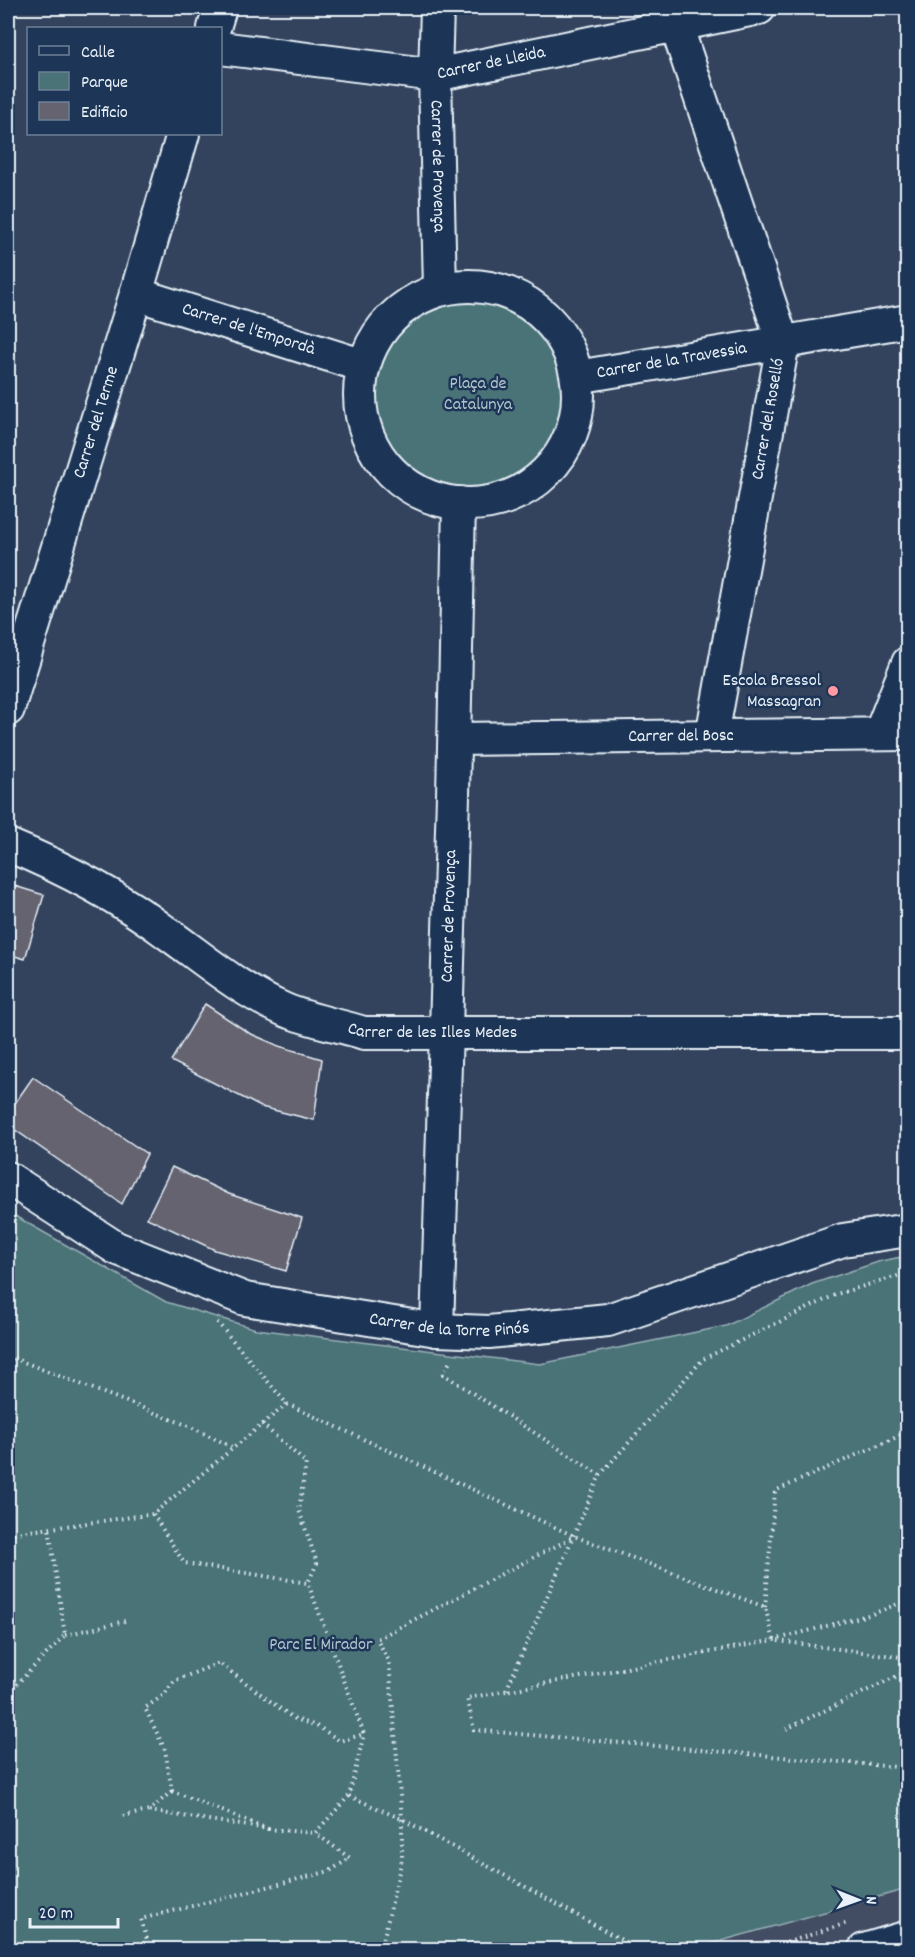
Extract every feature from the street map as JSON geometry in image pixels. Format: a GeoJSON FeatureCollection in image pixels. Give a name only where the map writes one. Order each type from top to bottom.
{"type":"FeatureCollection","features":[{"type":"Feature","properties":{"kind":"street"},"geometry":{"type":"LineString","coordinates":[[214,27],[220,8]]}},
{"type":"Feature","properties":{"kind":"street","name":"Carrer de Provença"},"geometry":{"type":"LineString","coordinates":[[437,8],[435,75],[440,288]]}},
{"type":"Feature","properties":{"kind":"street","name":"Carrer de Lleida"},"geometry":{"type":"LineString","coordinates":[[222,48],[435,75],[677,16],[759,8]]}},
{"type":"Feature","properties":{"kind":"street","name":"Carrer del Roselló"},"geometry":{"type":"LineString","coordinates":[[677,16],[783,343],[712,736]]}},
{"type":"Feature","properties":{"kind":"street","name":"Carrer del Terme"},"geometry":{"type":"LineString","coordinates":[[8,709],[183,135]]}},
{"type":"Feature","properties":{"kind":"street"},"geometry":{"type":"LineString","coordinates":[[477,285],[501,289],[536,308],[558,331],[577,377],[576,418],[569,441],[546,474],[529,488],[493,503],[469,506],[418,493],[389,471],[376,455],[362,422],[359,402],[361,365],[391,317],[420,296],[440,288],[477,285]]}},
{"type":"Feature","properties":{"kind":"street","name":"Carrer de l'Empordà"},"geometry":{"type":"LineString","coordinates":[[136,294],[361,365]]}},
{"type":"Feature","properties":{"kind":"street","name":"Carrer de la Travessia"},"geometry":{"type":"LineString","coordinates":[[577,377],[908,321]]}},
{"type":"Feature","properties":{"kind":"street","name":"Carrer de Provença"},"geometry":{"type":"LineString","coordinates":[[446,1342],[446,1033],[459,503]]}},
{"type":"Feature","properties":{"kind":"street"},"geometry":{"type":"LineString","coordinates":[[894,734],[908,663]]}},
{"type":"Feature","properties":{"kind":"street","name":"Carrer del Bosc"},"geometry":{"type":"LineString","coordinates":[[455,739],[894,734]]}},
{"type":"Feature","properties":{"kind":"street","name":"Carrer de les Illes Medes"},"geometry":{"type":"LineString","coordinates":[[8,845],[56,866],[110,895],[166,932],[225,977],[286,1010],[363,1032],[908,1033]]}},
{"type":"Feature","properties":{"kind":"street","name":"Carrer de la Torre Pinós"},"geometry":{"type":"LineString","coordinates":[[8,1178],[116,1248],[245,1299],[446,1342],[489,1332],[608,1320],[843,1240],[908,1230]]}},
{"type":"Feature","properties":{"kind":"street"},"geometry":{"type":"LineString","coordinates":[[864,1950],[908,1937]]}},
{"type":"Feature","properties":{"kind":"path"},"geometry":{"type":"LineString","coordinates":[[506,1691],[600,1475],[703,1359],[837,1294],[908,1273]]}},
{"type":"Feature","properties":{"kind":"path"},"geometry":{"type":"LineString","coordinates":[[213,1316],[287,1404],[574,1536],[765,1607]]}},
{"type":"Feature","properties":{"kind":"path"},"geometry":{"type":"LineString","coordinates":[[446,1342],[443,1374],[600,1475]]}},
{"type":"Feature","properties":{"kind":"path"},"geometry":{"type":"LineString","coordinates":[[8,1356],[189,1426],[234,1448]]}},
{"type":"Feature","properties":{"kind":"path"},"geometry":{"type":"LineString","coordinates":[[8,1534],[153,1514],[287,1404]]}},
{"type":"Feature","properties":{"kind":"path"},"geometry":{"type":"LineString","coordinates":[[262,1424],[306,1463],[299,1510],[316,1563],[308,1583],[364,1734],[349,1796],[315,1833]]}},
{"type":"Feature","properties":{"kind":"path"},"geometry":{"type":"LineString","coordinates":[[774,1640],[765,1607],[775,1491],[908,1432]]}},
{"type":"Feature","properties":{"kind":"path"},"geometry":{"type":"LineString","coordinates":[[153,1514],[184,1563],[308,1583]]}},
{"type":"Feature","properties":{"kind":"path"},"geometry":{"type":"LineString","coordinates":[[49,1528],[64,1635]]}},
{"type":"Feature","properties":{"kind":"path"},"geometry":{"type":"LineString","coordinates":[[381,1950],[402,1859],[402,1819],[389,1661],[377,1639],[574,1536]]}},
{"type":"Feature","properties":{"kind":"path"},"geometry":{"type":"LineString","coordinates":[[908,1600],[872,1614],[774,1640],[467,1698],[474,1730],[908,1768]]}},
{"type":"Feature","properties":{"kind":"path"},"geometry":{"type":"LineString","coordinates":[[8,1693],[64,1635],[124,1621]]}},
{"type":"Feature","properties":{"kind":"path"},"geometry":{"type":"LineString","coordinates":[[774,1640],[908,1658]]}},
{"type":"Feature","properties":{"kind":"path"},"geometry":{"type":"LineString","coordinates":[[172,1791],[165,1750],[145,1708],[164,1695],[174,1681],[219,1663],[293,1718],[319,1727],[340,1741],[364,1734]]}},
{"type":"Feature","properties":{"kind":"path"},"geometry":{"type":"LineString","coordinates":[[786,1729],[908,1671]]}},
{"type":"Feature","properties":{"kind":"path"},"geometry":{"type":"LineString","coordinates":[[149,1811],[172,1791]]}},
{"type":"Feature","properties":{"kind":"path"},"geometry":{"type":"LineString","coordinates":[[172,1791],[268,1829]]}},
{"type":"Feature","properties":{"kind":"path"},"geometry":{"type":"LineString","coordinates":[[349,1796],[402,1819],[640,1950]]}},
{"type":"Feature","properties":{"kind":"path"},"geometry":{"type":"LineString","coordinates":[[123,1816],[149,1811],[268,1829],[315,1833],[350,1858],[330,1871],[141,1919],[150,1950]]}},
{"type":"Feature","properties":{"kind":"path"},"geometry":{"type":"LineString","coordinates":[[764,1950],[852,1921]]}},
{"type":"Feature","properties":{"kind":"shaded area"},"geometry":{"type":"Polygon","coordinates":[[[907,1889],[907,1949],[692,1949],[907,1889]]]}},
{"type":"Feature","properties":{"kind":"green space","name":"Plaça de Catalunya"},"geometry":{"type":"Polygon","coordinates":[[[469,289],[489,289],[510,293],[529,301],[560,327],[572,344],[580,363],[584,394],[580,425],[572,444],[546,475],[529,487],[510,495],[489,499],[469,499],[448,495],[429,487],[398,461],[386,444],[378,425],[374,404],[374,384],[378,363],[386,344],[412,313],[429,301],[448,293],[469,289]]]}},
{"type":"Feature","properties":{"kind":"green space","name":"Parc El Mirador"},"geometry":{"type":"Polygon","coordinates":[[[8,1212],[166,1302],[256,1329],[540,1364],[726,1326],[812,1284],[881,1261],[907,1256],[907,1889],[692,1949],[8,1949],[8,1212]]]}},
{"type":"Feature","properties":{"kind":"building"},"geometry":{"type":"Polygon","coordinates":[[[8,884],[44,895],[25,959],[8,954],[8,884]]]}},
{"type":"Feature","properties":{"kind":"building"},"geometry":{"type":"Polygon","coordinates":[[[205,1004],[249,1033],[279,1046],[322,1059],[314,1120],[261,1107],[171,1061],[205,1004]]]}},
{"type":"Feature","properties":{"kind":"building"},"geometry":{"type":"Polygon","coordinates":[[[33,1077],[147,1154],[122,1204],[8,1125],[8,1113],[33,1077]]]}},
{"type":"Feature","properties":{"kind":"building"},"geometry":{"type":"Polygon","coordinates":[[[172,1167],[229,1194],[302,1218],[286,1271],[215,1250],[147,1218],[172,1167]]]}},
{"type":"Feature","properties":{"kind":"place","name":"Escola Bressol Massagran"},"geometry":{"type":"Point","coordinates":[833,691]}}]}
